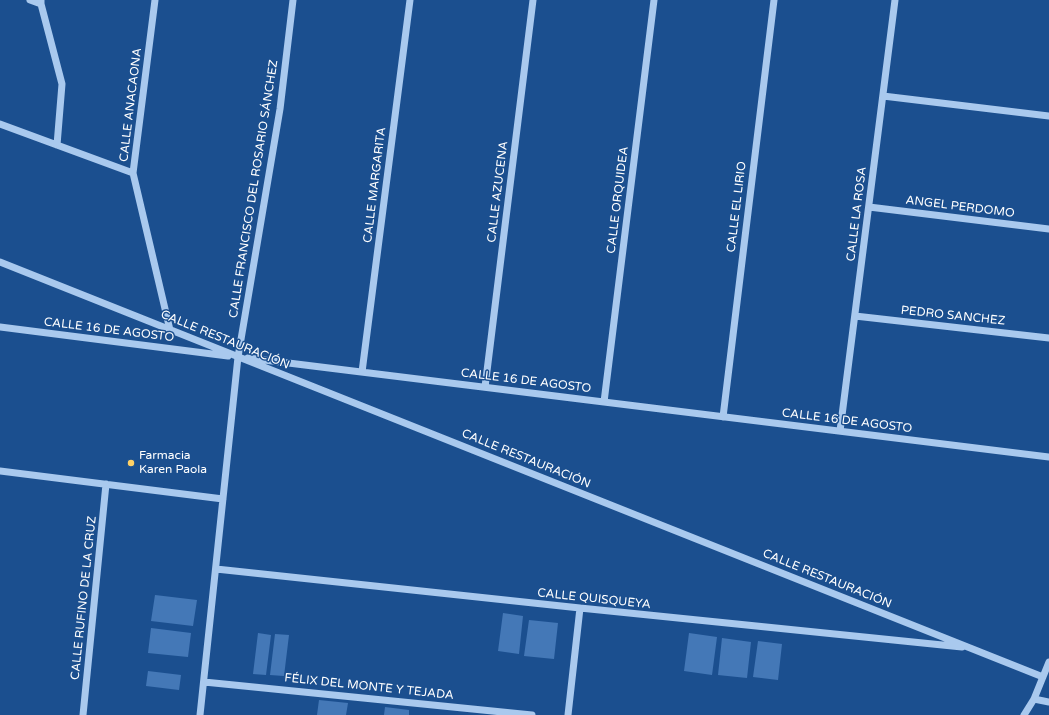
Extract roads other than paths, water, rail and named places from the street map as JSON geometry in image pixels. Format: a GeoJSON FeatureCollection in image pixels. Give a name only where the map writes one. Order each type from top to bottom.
{"type":"FeatureCollection","features":[{"type":"Feature","properties":{"kind":"street"},"geometry":{"type":"LineString","coordinates":[[30,0],[41,2],[62,84],[57,145]]}},
{"type":"Feature","properties":{"kind":"street","name":"CALLE ANACAONA"},"geometry":{"type":"LineString","coordinates":[[155,0],[133,173],[170,330]]}},
{"type":"Feature","properties":{"kind":"street","name":"CALLE FRANCISCO DEL ROSARIO SÁNCHEZ"},"geometry":{"type":"LineString","coordinates":[[200,715],[238,357],[280,109],[293,0]]}},
{"type":"Feature","properties":{"kind":"street","name":"CALLE MARGARITA"},"geometry":{"type":"LineString","coordinates":[[362,372],[410,0]]}},
{"type":"Feature","properties":{"kind":"street","name":"CALLE AZUCENA"},"geometry":{"type":"LineString","coordinates":[[485,388],[533,0]]}},
{"type":"Feature","properties":{"kind":"street","name":"CALLE ORQUIDEA"},"geometry":{"type":"LineString","coordinates":[[604,402],[654,0]]}},
{"type":"Feature","properties":{"kind":"street","name":"CALLE EL LIRIO"},"geometry":{"type":"LineString","coordinates":[[723,417],[774,0]]}},
{"type":"Feature","properties":{"kind":"street","name":"CALLE LA ROSA"},"geometry":{"type":"LineString","coordinates":[[840,431],[896,0]]}},
{"type":"Feature","properties":{"kind":"street"},"geometry":{"type":"LineString","coordinates":[[883,96],[1049,116]]}},
{"type":"Feature","properties":{"kind":"street"},"geometry":{"type":"LineString","coordinates":[[0,124],[133,173]]}},
{"type":"Feature","properties":{"kind":"street","name":"ANGEL PERDOMO"},"geometry":{"type":"LineString","coordinates":[[869,207],[1049,229]]}},
{"type":"Feature","properties":{"kind":"street","name":"CALLE RESTAURACIÓN"},"geometry":{"type":"LineString","coordinates":[[0,262],[1044,677]]}},
{"type":"Feature","properties":{"kind":"street","name":"PEDRO SANCHEZ"},"geometry":{"type":"LineString","coordinates":[[855,316],[1049,338]]}},
{"type":"Feature","properties":{"kind":"street","name":"CALLE 16 DE AGOSTO"},"geometry":{"type":"LineString","coordinates":[[0,327],[1049,457]]}},
{"type":"Feature","properties":{"kind":"street"},"geometry":{"type":"LineString","coordinates":[[0,471],[223,499]]}},
{"type":"Feature","properties":{"kind":"street","name":"CALLE RUFINO DE LA CRUZ"},"geometry":{"type":"LineString","coordinates":[[83,715],[106,484]]}},
{"type":"Feature","properties":{"kind":"street","name":"CALLE QUISQUEYA"},"geometry":{"type":"LineString","coordinates":[[216,569],[970,648]]}},
{"type":"Feature","properties":{"kind":"street"},"geometry":{"type":"LineString","coordinates":[[568,715],[580,608]]}},
{"type":"Feature","properties":{"kind":"street"},"geometry":{"type":"LineString","coordinates":[[1024,715],[1034,699],[1049,662]]}},
{"type":"Feature","properties":{"kind":"street","name":"FÉLIX DEL MONTE Y TEJADA"},"geometry":{"type":"LineString","coordinates":[[204,682],[532,715]]}},
{"type":"Feature","properties":{"kind":"street"},"geometry":{"type":"LineString","coordinates":[[1034,699],[1049,702]]}},
{"type":"Feature","properties":{"kind":"place","name":"Farmacia Karen Paola"},"geometry":{"type":"Point","coordinates":[131,463]}}]}
